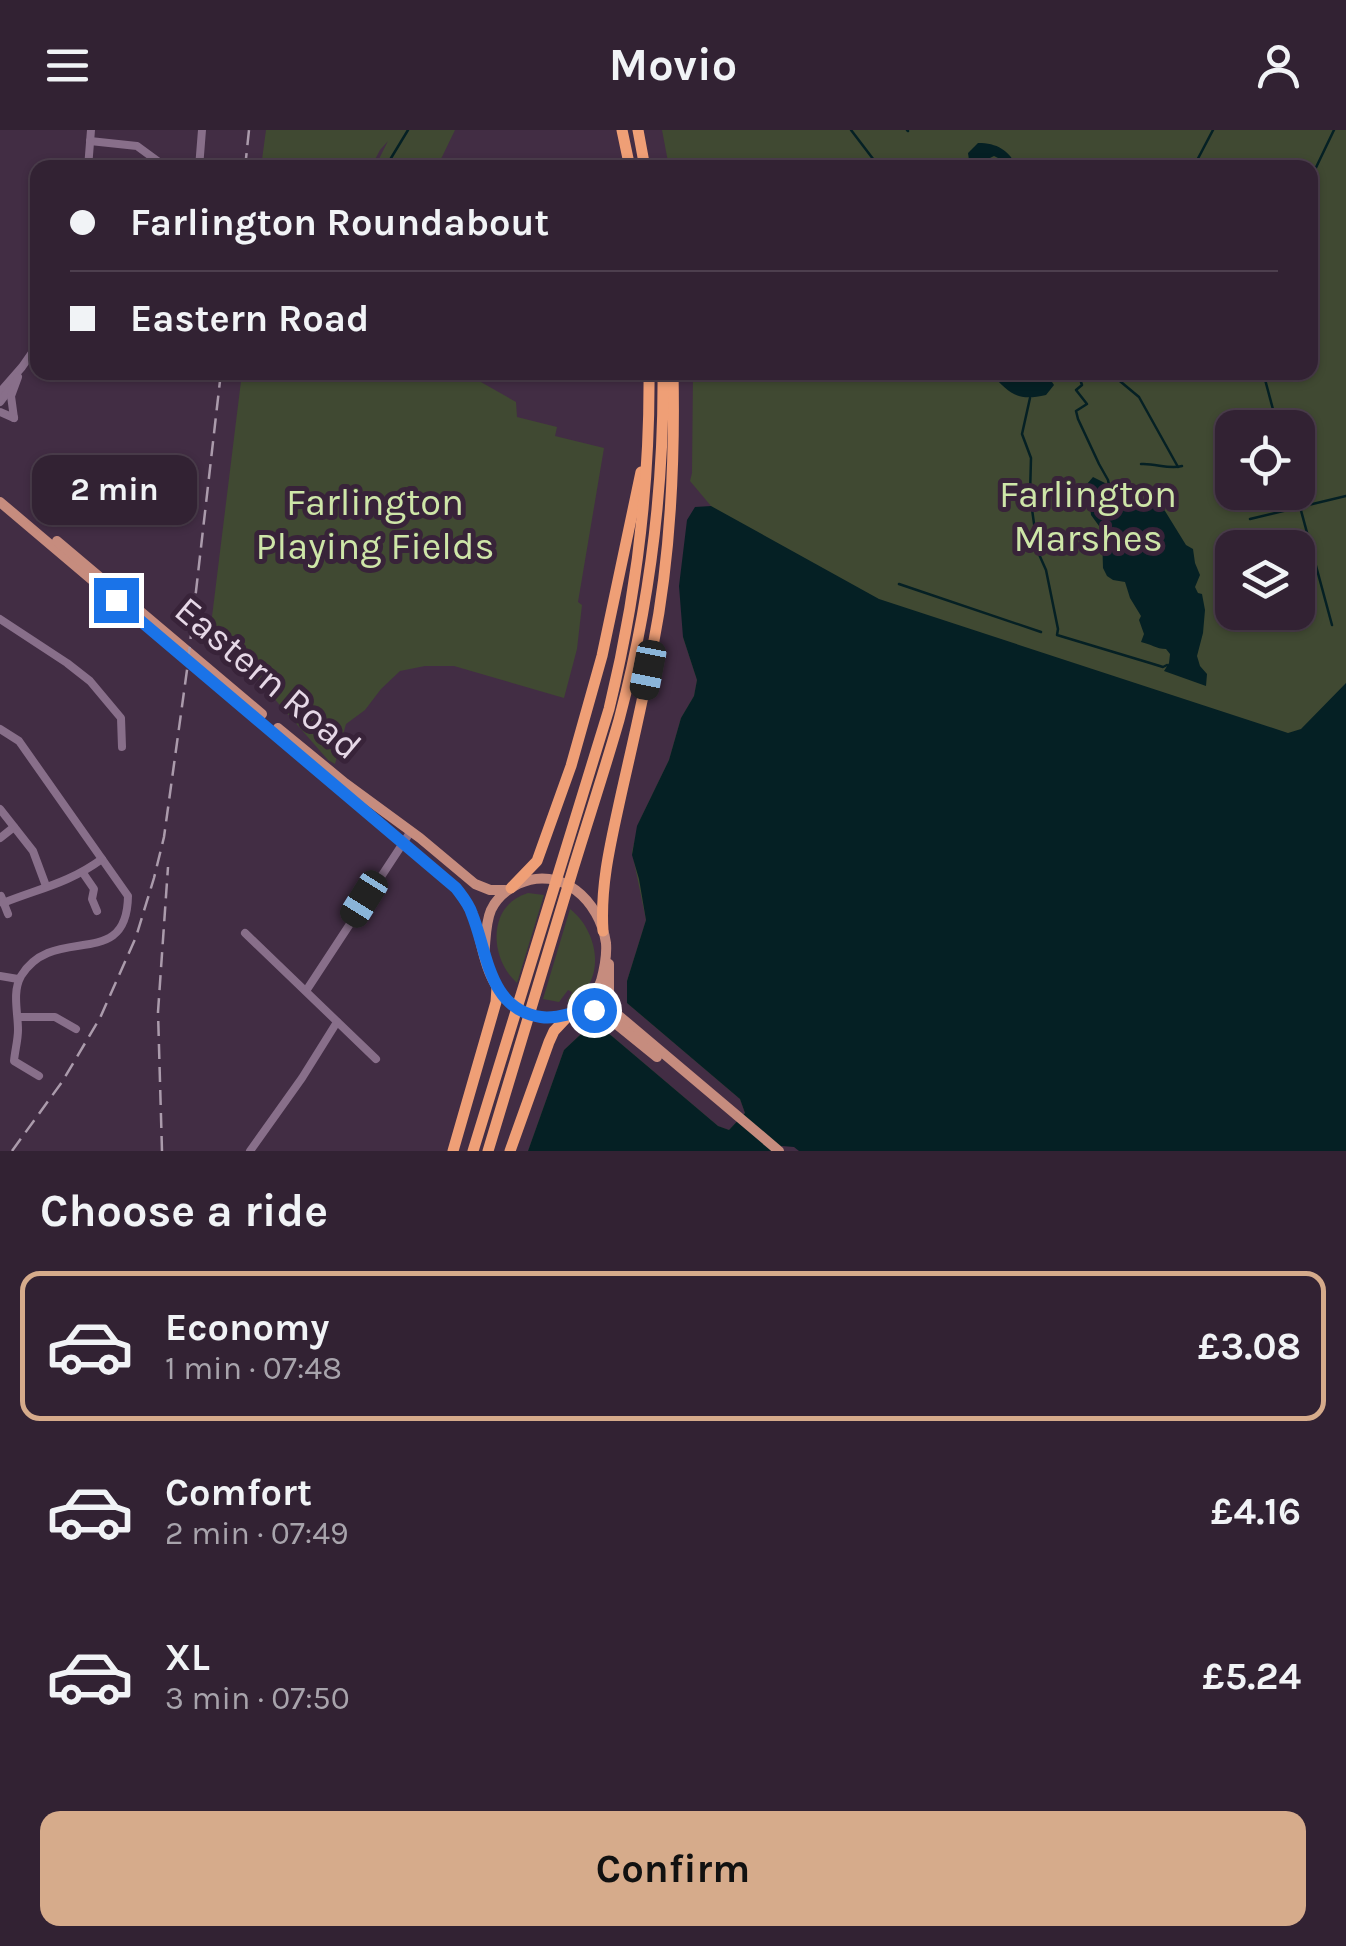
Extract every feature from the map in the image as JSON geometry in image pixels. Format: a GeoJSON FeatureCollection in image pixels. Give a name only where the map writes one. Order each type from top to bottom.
{"type":"FeatureCollection","features":[{"type":"Feature","properties":{"kind":"highway"},"geometry":{"type":"LineString","coordinates":[[622,130],[628,160]]}},
{"type":"Feature","properties":{"kind":"highway"},"geometry":{"type":"LineString","coordinates":[[638,130],[644,160]]}},
{"type":"Feature","properties":{"kind":"highway"},"geometry":{"type":"LineString","coordinates":[[569,863],[632,600],[645,504],[650,380]]}},
{"type":"Feature","properties":{"kind":"highway"},"geometry":{"type":"LineString","coordinates":[[488,1151],[515,1042],[569,863],[618,720],[640,628],[660,478],[663,380]]}},
{"type":"Feature","properties":{"kind":"highway"},"geometry":{"type":"LineString","coordinates":[[603,931],[608,850],[654,646],[668,553],[673,380]]}},
{"type":"Feature","properties":{"kind":"highway"},"geometry":{"type":"LineString","coordinates":[[509,889],[537,862],[571,766],[602,656],[649,434]]}},
{"type":"Feature","properties":{"kind":"highway"},"geometry":{"type":"LineString","coordinates":[[453,1151],[497,987]]}},
{"type":"Feature","properties":{"kind":"highway"},"geometry":{"type":"LineString","coordinates":[[510,1151],[549,1042],[572,1013]]}},
{"type":"Feature","properties":{"kind":"highway"},"geometry":{"type":"LineString","coordinates":[[473,1151],[515,1042]]}},
{"type":"Feature","properties":{"kind":"main road","name":"Eastern Road"},"geometry":{"type":"LineString","coordinates":[[1,500],[197,663],[462,895],[484,956]]}},
{"type":"Feature","properties":{"kind":"main road","name":"Eastern Road"},"geometry":{"type":"LineString","coordinates":[[197,663],[475,884],[490,890],[509,889]]}},
{"type":"Feature","properties":{"kind":"main road"},"geometry":{"type":"LineString","coordinates":[[769,1151],[709,1096],[616,1012],[609,994],[610,971],[603,931],[590,904],[564,882],[544,878],[509,889],[491,911],[484,956],[497,987],[513,1005],[546,1018],[594,1010],[604,1014],[709,1096],[779,1151]]}},
{"type":"Feature","properties":{"kind":"main road"},"geometry":{"type":"LineString","coordinates":[[572,1013],[597,990],[606,948]]}},
{"type":"Feature","properties":{"kind":"street"},"geometry":{"type":"LineString","coordinates":[[89,160],[91,130]]}},
{"type":"Feature","properties":{"kind":"street"},"geometry":{"type":"LineString","coordinates":[[200,160],[202,130]]}},
{"type":"Feature","properties":{"kind":"street"},"geometry":{"type":"LineString","coordinates":[[90,141],[138,146],[156,160]]}},
{"type":"Feature","properties":{"kind":"street"},"geometry":{"type":"LineString","coordinates":[[12,410],[0,403],[30,356]]}},
{"type":"Feature","properties":{"kind":"street"},"geometry":{"type":"LineString","coordinates":[[0,392],[20,372]]}},
{"type":"Feature","properties":{"kind":"street"},"geometry":{"type":"LineString","coordinates":[[0,412],[14,418],[11,396],[20,372]]}},
{"type":"Feature","properties":{"kind":"street"},"geometry":{"type":"LineString","coordinates":[[0,619],[67,663],[100,692],[121,718],[122,748]]}},
{"type":"Feature","properties":{"kind":"street"},"geometry":{"type":"LineString","coordinates":[[0,730],[20,741],[128,896],[113,938],[42,954],[18,980],[14,1060]]}},
{"type":"Feature","properties":{"kind":"street"},"geometry":{"type":"LineString","coordinates":[[0,809],[33,851],[50,886]]}},
{"type":"Feature","properties":{"kind":"street"},"geometry":{"type":"LineString","coordinates":[[0,838],[14,827]]}},
{"type":"Feature","properties":{"kind":"street"},"geometry":{"type":"LineString","coordinates":[[306,991],[410,831]]}},
{"type":"Feature","properties":{"kind":"street"},"geometry":{"type":"LineString","coordinates":[[8,914],[2,899],[83,873],[102,859]]}},
{"type":"Feature","properties":{"kind":"street"},"geometry":{"type":"LineString","coordinates":[[83,873],[94,889],[92,899],[97,911]]}},
{"type":"Feature","properties":{"kind":"street"},"geometry":{"type":"LineString","coordinates":[[244,933],[376,1059]]}},
{"type":"Feature","properties":{"kind":"street"},"geometry":{"type":"LineString","coordinates":[[0,976],[18,980]]}},
{"type":"Feature","properties":{"kind":"street"},"geometry":{"type":"LineString","coordinates":[[55,1017],[61,1007]]}},
{"type":"Feature","properties":{"kind":"street"},"geometry":{"type":"LineString","coordinates":[[18,1017],[55,1017],[76,1029]]}},
{"type":"Feature","properties":{"kind":"street"},"geometry":{"type":"LineString","coordinates":[[250,1151],[337,1022]]}},
{"type":"Feature","properties":{"kind":"street"},"geometry":{"type":"LineString","coordinates":[[0,1062],[14,1060],[37,1072]]}},
{"type":"Feature","properties":{"kind":"green space"},"geometry":{"type":"Polygon","coordinates":[[[266,130],[455,130],[440,160],[378,160],[388,141],[375,160],[262,160],[266,130]]]}},
{"type":"Feature","properties":{"kind":"green space","name":"Farlington Marshes"},"geometry":{"type":"Polygon","coordinates":[[[662,130],[1346,130],[1346,1119],[800,1011],[732,1145],[528,1151],[564,1050],[580,1035],[600,1026],[718,1126],[729,1130],[745,1113],[740,1099],[627,1003],[627,981],[646,920],[632,852],[639,822],[669,760],[697,680],[683,637],[683,610],[700,513],[711,506],[690,481],[693,380],[1318,380],[1318,160],[668,160],[662,130]]]}},
{"type":"Feature","properties":{"kind":"green space","name":"Farlington Playing Fields"},"geometry":{"type":"Polygon","coordinates":[[[241,380],[477,380],[516,402],[517,417],[557,427],[555,436],[604,448],[578,602],[582,605],[577,649],[564,698],[454,666],[400,671],[365,710],[346,724],[335,764],[244,664],[210,633],[241,380]]]}},
{"type":"Feature","properties":{"kind":"green space"},"geometry":{"type":"Polygon","coordinates":[[[528,893],[544,895],[517,983],[501,960],[497,933],[505,909],[528,893]]]}},
{"type":"Feature","properties":{"kind":"green space"},"geometry":{"type":"Polygon","coordinates":[[[570,909],[588,931],[594,972],[580,995],[567,1002],[572,992],[568,990],[559,1002],[543,999],[570,909]]]}},
{"type":"Feature","properties":{"kind":"shaded area"},"geometry":{"type":"Polygon","coordinates":[[[978,143],[991,144],[1013,160],[994,156],[991,160],[969,160],[968,153],[978,143]]]}},
{"type":"Feature","properties":{"kind":"shaded area"},"geometry":{"type":"Polygon","coordinates":[[[997,380],[1051,380],[1054,385],[1046,395],[1036,397],[1009,391],[997,380]]]}},
{"type":"Feature","properties":{"kind":"shaded area"},"geometry":{"type":"Polygon","coordinates":[[[1093,477],[1115,488],[1120,495],[1123,488],[1128,488],[1145,507],[1149,505],[1141,485],[1193,549],[1200,575],[1195,587],[1202,594],[1205,610],[1197,656],[1207,674],[1206,686],[1164,671],[1170,654],[1166,649],[1141,642],[1141,616],[1125,582],[1113,580],[1103,568],[1102,536],[1091,515],[1087,484],[1093,477]]]}},
{"type":"Feature","properties":{"kind":"shaded area"},"geometry":{"type":"Polygon","coordinates":[[[711,506],[879,599],[1288,733],[1301,729],[1346,683],[1346,1151],[799,1151],[782,1146],[777,1151],[528,1151],[564,1050],[580,1035],[600,1026],[718,1126],[729,1130],[745,1113],[740,1099],[627,1003],[627,981],[646,920],[632,855],[637,826],[669,760],[697,680],[683,637],[679,586],[687,520],[695,507],[711,506]]]}},
{"type":"Feature","properties":{"kind":"waterway"},"geometry":{"type":"LineString","coordinates":[[390,160],[408,130]]}},
{"type":"Feature","properties":{"kind":"waterway"},"geometry":{"type":"LineString","coordinates":[[851,130],[874,160]]}},
{"type":"Feature","properties":{"kind":"waterway"},"geometry":{"type":"LineString","coordinates":[[1197,160],[1213,130]]}},
{"type":"Feature","properties":{"kind":"waterway"},"geometry":{"type":"LineString","coordinates":[[1318,163],[1334,130]]}},
{"type":"Feature","properties":{"kind":"waterway"},"geometry":{"type":"LineString","coordinates":[[1080,380],[1082,385],[1076,390],[1087,404],[1076,411],[1078,419],[1109,485]]}},
{"type":"Feature","properties":{"kind":"waterway"},"geometry":{"type":"LineString","coordinates":[[1119,380],[1139,397],[1178,467]]}},
{"type":"Feature","properties":{"kind":"waterway"},"geometry":{"type":"LineString","coordinates":[[1265,380],[1273,410]]}},
{"type":"Feature","properties":{"kind":"waterway"},"geometry":{"type":"LineString","coordinates":[[1030,398],[1022,434],[1031,458],[1030,495],[1038,552],[1046,570],[1057,635],[1167,665]]}},
{"type":"Feature","properties":{"kind":"waterway"},"geometry":{"type":"LineString","coordinates":[[1141,464],[1182,466]]}},
{"type":"Feature","properties":{"kind":"waterway"},"geometry":{"type":"LineString","coordinates":[[1250,519],[1346,496]]}},
{"type":"Feature","properties":{"kind":"waterway"},"geometry":{"type":"LineString","coordinates":[[1301,510],[1332,625]]}},
{"type":"Feature","properties":{"kind":"waterway"},"geometry":{"type":"LineString","coordinates":[[899,584],[1041,632]]}},
{"type":"Feature","properties":{"kind":"railway"},"geometry":{"type":"LineString","coordinates":[[246,160],[249,130]]}},
{"type":"Feature","properties":{"kind":"railway"},"geometry":{"type":"LineString","coordinates":[[12,1151],[62,1082],[100,1018],[136,937],[154,878],[164,837],[187,670],[220,380]]}},
{"type":"Feature","properties":{"kind":"railway"},"geometry":{"type":"LineString","coordinates":[[162,1151],[158,1012],[168,867]]}},
{"type":"Feature","properties":{"kind":"route"},"geometry":{"type":"LineString","coordinates":[[116,600],[456,888],[472,914],[490,974],[513,1005],[546,1018],[594,1010]]}}]}
